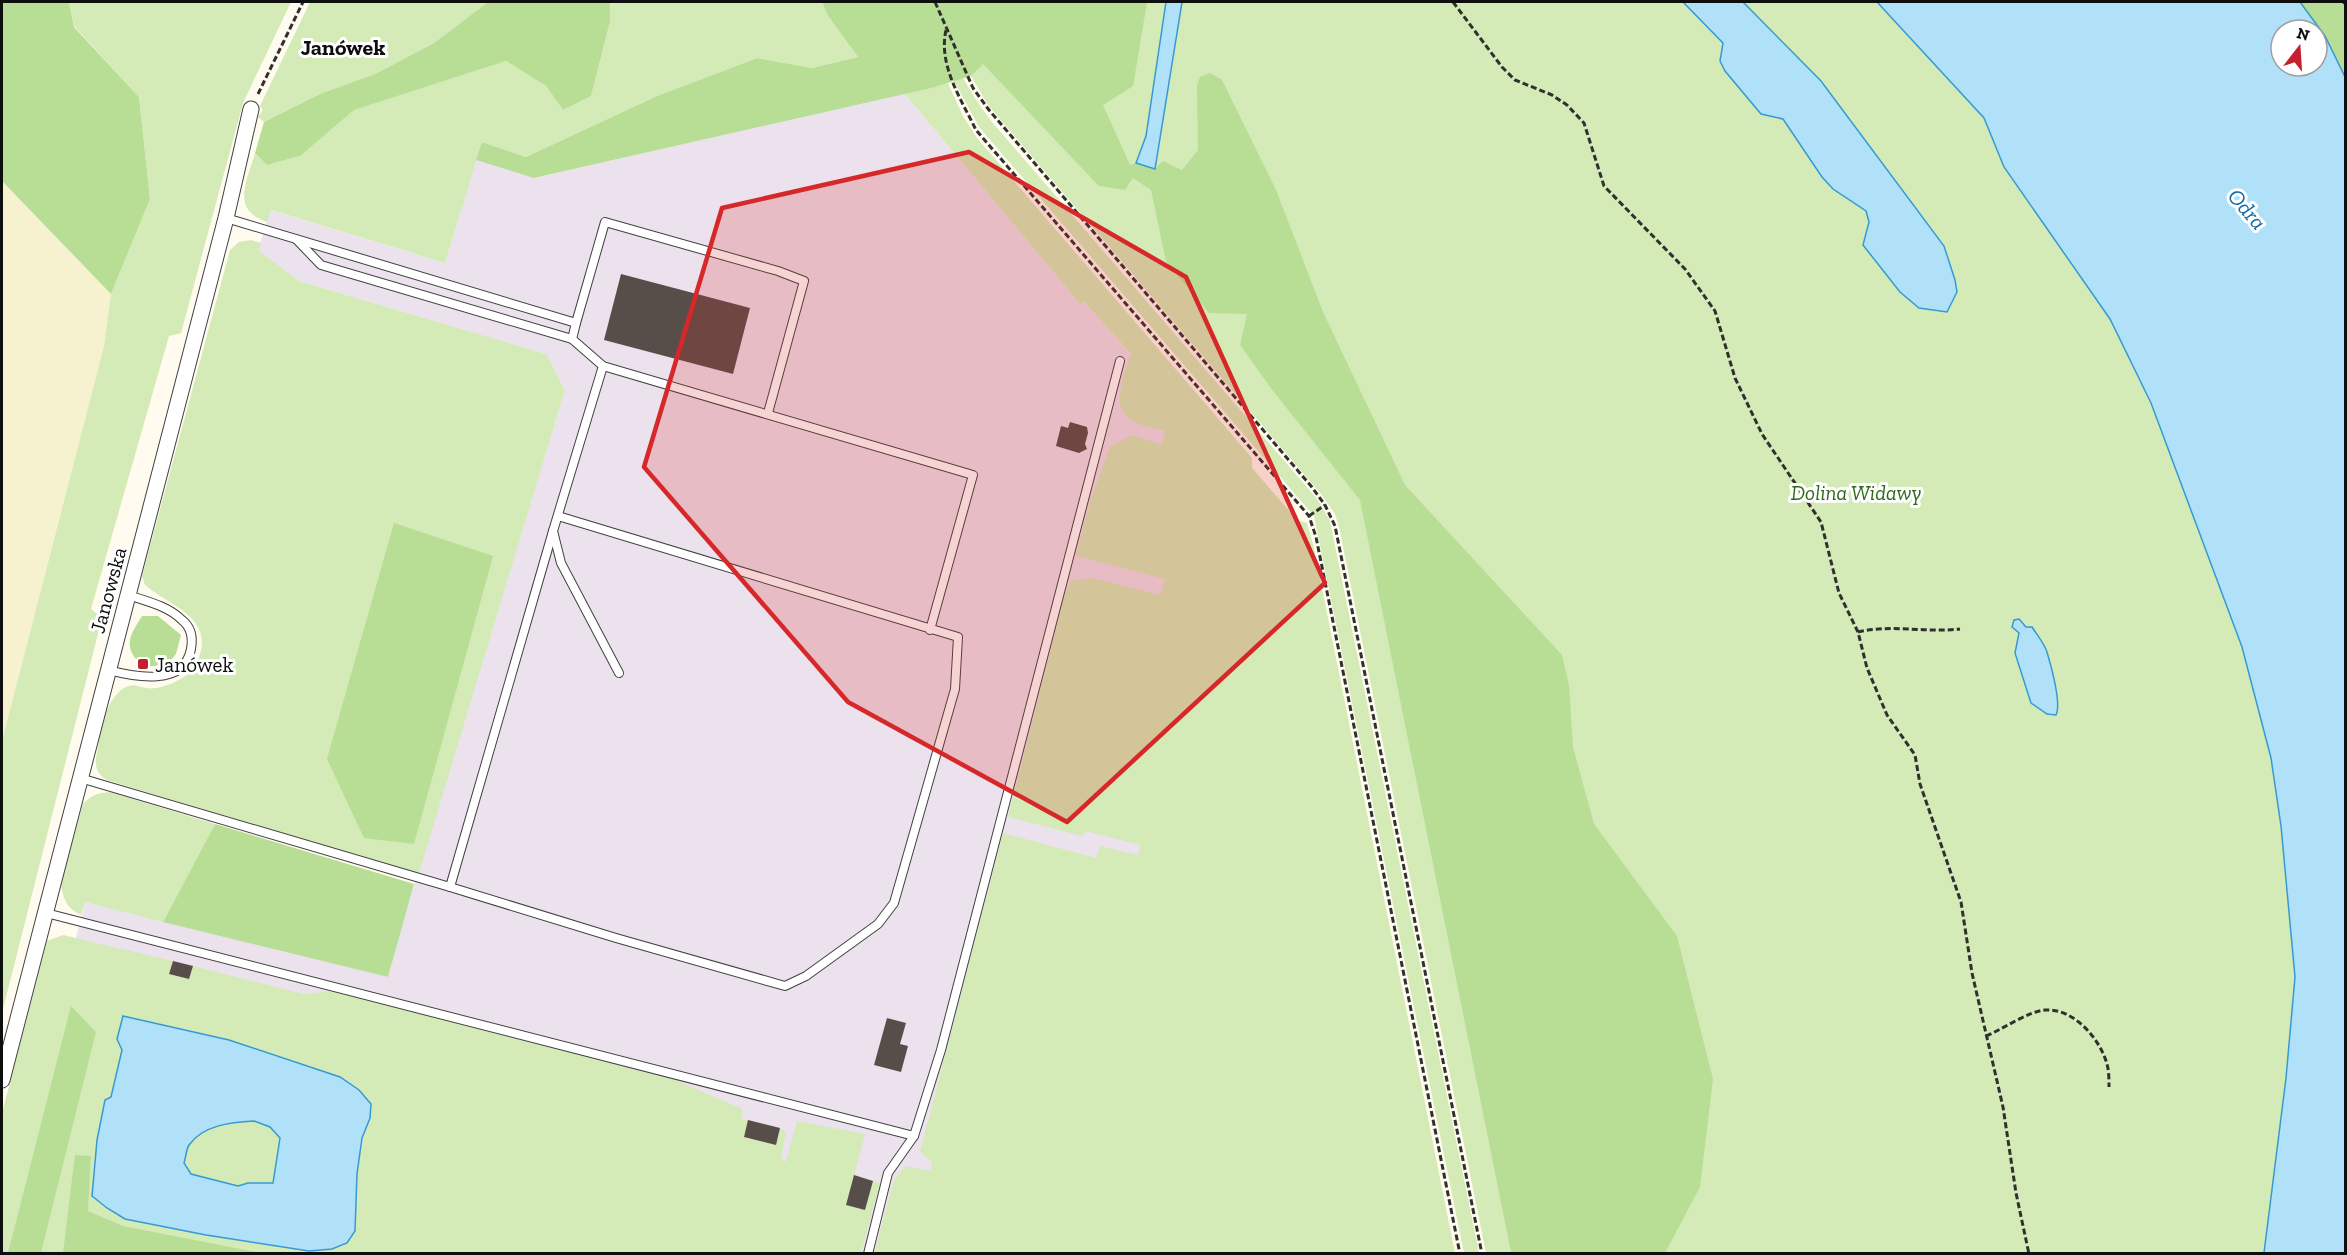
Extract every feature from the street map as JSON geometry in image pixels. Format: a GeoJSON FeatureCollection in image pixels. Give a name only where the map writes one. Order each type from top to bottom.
{"type":"FeatureCollection","features":[{"type":"Feature","properties":{"kind":"street","name":"Janowska"},"geometry":{"type":"LineString","coordinates":[[2,1080],[226,218],[251,109]]}},
{"type":"Feature","properties":{"kind":"lane"},"geometry":{"type":"LineString","coordinates":[[226,218],[576,323]]}},
{"type":"Feature","properties":{"kind":"lane"},"geometry":{"type":"LineString","coordinates":[[572,339],[605,222],[778,271],[804,281],[768,413]]}},
{"type":"Feature","properties":{"kind":"lane"},"geometry":{"type":"LineString","coordinates":[[296,239],[321,266],[572,339],[603,366],[973,475],[930,630]]}},
{"type":"Feature","properties":{"kind":"lane"},"geometry":{"type":"LineString","coordinates":[[867,1254],[888,1173],[914,1136],[941,1050],[1120,361]]}},
{"type":"Feature","properties":{"kind":"lane"},"geometry":{"type":"LineString","coordinates":[[450,887],[603,366]]}},
{"type":"Feature","properties":{"kind":"lane"},"geometry":{"type":"LineString","coordinates":[[80,778],[784,986],[806,976],[879,924],[894,903],[955,688],[958,637],[558,516]]}},
{"type":"Feature","properties":{"kind":"lane"},"geometry":{"type":"LineString","coordinates":[[553,531],[561,564],[619,673]]}},
{"type":"Feature","properties":{"kind":"lane"},"geometry":{"type":"LineString","coordinates":[[108,670],[127,675],[162,676],[176,672],[189,656],[191,632],[183,620],[168,610],[128,595]]}},
{"type":"Feature","properties":{"kind":"lane"},"geometry":{"type":"LineString","coordinates":[[45,913],[914,1136]]}},
{"type":"Feature","properties":{"kind":"path"},"geometry":{"type":"LineString","coordinates":[[251,109],[303,2]]}},
{"type":"Feature","properties":{"kind":"path"},"geometry":{"type":"LineString","coordinates":[[935,2],[973,88],[988,110],[1311,486],[1325,505],[1335,526],[1482,1254]]}},
{"type":"Feature","properties":{"kind":"path"},"geometry":{"type":"LineString","coordinates":[[1453,2],[1502,67],[1515,80],[1552,95],[1567,105],[1584,123],[1604,186],[1685,269],[1715,311],[1735,378],[1762,434],[1821,522],[1827,554],[1839,593],[1858,632],[1867,668],[1887,715],[1915,755],[1920,784],[1961,902],[1972,973],[2003,1107],[2016,1193],[2029,1254]]}},
{"type":"Feature","properties":{"kind":"path"},"geometry":{"type":"LineString","coordinates":[[947,28],[944,41],[950,78],[976,130],[1309,516],[1316,537],[1359,746],[1460,1254]]}},
{"type":"Feature","properties":{"kind":"path"},"geometry":{"type":"LineString","coordinates":[[1309,516],[1325,505]]}},
{"type":"Feature","properties":{"kind":"path"},"geometry":{"type":"LineString","coordinates":[[1858,632],[1877,627],[1938,632],[1960,629]]}},
{"type":"Feature","properties":{"kind":"path"},"geometry":{"type":"LineString","coordinates":[[1986,1036],[2044,1010],[2062,1012],[2078,1021],[2095,1039],[2108,1065],[2109,1087]]}},
{"type":"Feature","properties":{"kind":"highlighted area"},"geometry":{"type":"Polygon","coordinates":[[[969,152],[1186,277],[1325,583],[1067,822],[848,702],[644,467],[722,208],[969,152]]]}},
{"type":"Feature","properties":{"kind":"shaded area"},"geometry":{"type":"Polygon","coordinates":[[[904,93],[1080,304],[1083,301],[1300,542],[1448,1253],[2,1254],[2,1234],[85,902],[388,977],[403,921],[565,390],[545,354],[299,281],[258,251],[270,210],[445,263],[476,160],[535,178],[904,93]]]}},
{"type":"Feature","properties":{"kind":"shaded area"},"geometry":{"type":"Polygon","coordinates":[[[2,181],[111,294],[104,346],[2,741],[2,181]]]}},
{"type":"Feature","properties":{"kind":"green space"},"geometry":{"type":"Polygon","coordinates":[[[2,2],[69,2],[74,27],[139,97],[150,199],[111,294],[2,181],[2,2]]]}},
{"type":"Feature","properties":{"kind":"green space"},"geometry":{"type":"Polygon","coordinates":[[[69,2],[291,2],[243,103],[181,333],[169,336],[91,609],[102,618],[2,1013],[2,741],[104,346],[111,294],[150,199],[139,97],[74,26],[69,2]]]}},
{"type":"Feature","properties":{"kind":"green space"},"geometry":{"type":"Polygon","coordinates":[[[310,2],[488,2],[434,43],[375,74],[322,93],[264,122],[258,117],[263,110],[260,106],[310,2]]]}},
{"type":"Feature","properties":{"kind":"green space"},"geometry":{"type":"Polygon","coordinates":[[[488,2],[610,2],[610,22],[591,96],[563,110],[546,86],[506,61],[354,110],[300,156],[267,165],[255,153],[264,122],[322,93],[375,74],[434,43],[488,2]]]}},
{"type":"Feature","properties":{"kind":"green space"},"geometry":{"type":"Polygon","coordinates":[[[610,2],[822,2],[828,16],[858,57],[812,68],[757,58],[657,96],[526,157],[482,142],[445,263],[271,210],[267,222],[248,210],[244,194],[255,153],[267,165],[300,156],[353,110],[506,61],[546,86],[563,110],[591,96],[610,22],[610,2]]]}},
{"type":"Feature","properties":{"kind":"green space"},"geometry":{"type":"Polygon","coordinates":[[[822,2],[1147,2],[1133,86],[1103,105],[1130,165],[1136,163],[1155,169],[1163,161],[1182,170],[1198,150],[1197,85],[1200,77],[1210,73],[1222,80],[1276,190],[1323,312],[1405,485],[1562,655],[1569,685],[1573,747],[1594,824],[1677,936],[1713,1079],[1700,1187],[1665,1253],[1511,1253],[1360,500],[1273,391],[1240,345],[1247,314],[1209,313],[1166,261],[1151,190],[1133,178],[1125,190],[1099,186],[983,64],[971,76],[931,88],[534,178],[476,160],[482,142],[526,157],[657,96],[757,58],[812,68],[858,57],[828,16],[822,2]]]}},
{"type":"Feature","properties":{"kind":"green space","name":"Dolina Widawy"},"geometry":{"type":"Polygon","coordinates":[[[930,2],[2345,2],[2345,1253],[1514,1253],[1438,885],[1511,1253],[1486,1253],[1335,514],[1321,494],[988,105],[971,76],[982,64],[930,2]]]}},
{"type":"Feature","properties":{"kind":"green space"},"geometry":{"type":"Polygon","coordinates":[[[2300,2],[2345,2],[2345,77],[2329,44],[2329,18],[2312,18],[2300,2]]]}},
{"type":"Feature","properties":{"kind":"green space"},"geometry":{"type":"Polygon","coordinates":[[[963,78],[992,122],[1318,500],[1330,521],[1479,1253],[1464,1253],[1314,516],[979,127],[954,81],[963,78]]]}},
{"type":"Feature","properties":{"kind":"green space"},"geometry":{"type":"Polygon","coordinates":[[[948,83],[963,116],[977,138],[1252,458],[1252,468],[1297,520],[1307,523],[1314,548],[1455,1253],[874,1254],[894,1180],[905,1166],[931,1171],[932,1162],[920,1152],[1003,833],[1096,858],[1100,846],[1138,855],[1140,845],[1086,831],[1082,836],[1008,817],[1065,594],[1071,581],[1092,578],[1160,595],[1165,579],[1076,556],[1090,502],[1110,447],[1132,435],[1162,445],[1165,431],[1136,423],[1127,417],[1122,410],[1120,392],[1131,354],[1084,302],[1080,304],[904,93],[948,83]]]}},
{"type":"Feature","properties":{"kind":"green space"},"geometry":{"type":"Polygon","coordinates":[[[251,240],[261,243],[259,251],[299,281],[546,354],[565,390],[419,873],[107,780],[100,775],[96,765],[103,721],[118,693],[128,686],[156,688],[180,680],[194,667],[202,647],[201,634],[196,624],[178,607],[145,585],[142,576],[230,250],[239,242],[251,240]]]}},
{"type":"Feature","properties":{"kind":"green space"},"geometry":{"type":"Polygon","coordinates":[[[394,523],[493,556],[414,844],[364,838],[327,759],[394,523]]]}},
{"type":"Feature","properties":{"kind":"green space"},"geometry":{"type":"Polygon","coordinates":[[[142,616],[158,616],[181,635],[176,654],[167,665],[143,667],[132,654],[131,637],[142,616]]]}},
{"type":"Feature","properties":{"kind":"green space"},"geometry":{"type":"Polygon","coordinates":[[[110,792],[215,824],[163,922],[85,902],[81,915],[69,907],[65,899],[61,884],[83,804],[95,795],[110,792]]]}},
{"type":"Feature","properties":{"kind":"green space"},"geometry":{"type":"Polygon","coordinates":[[[215,824],[414,884],[388,977],[163,922],[215,824]]]}},
{"type":"Feature","properties":{"kind":"green space"},"geometry":{"type":"Polygon","coordinates":[[[63,935],[173,961],[169,974],[189,979],[193,966],[303,994],[331,991],[675,1080],[743,1109],[741,1120],[748,1120],[744,1137],[776,1145],[780,1128],[786,1132],[781,1159],[786,1162],[797,1121],[865,1134],[846,1205],[865,1210],[873,1181],[880,1183],[861,1253],[261,1254],[123,1226],[88,1211],[91,1156],[76,1155],[63,1253],[41,1253],[96,1032],[71,1007],[8,1253],[2,1254],[2,1113],[47,941],[63,935]],[[123,1016],[117,1039],[122,1050],[111,1097],[105,1100],[97,1140],[92,1196],[355,1231],[360,1159],[370,1118],[123,1016]]]}},
{"type":"Feature","properties":{"kind":"green space"},"geometry":{"type":"Polygon","coordinates":[[[71,1006],[96,1032],[41,1253],[8,1253],[71,1006]]]}},
{"type":"Feature","properties":{"kind":"green space"},"geometry":{"type":"Polygon","coordinates":[[[254,1121],[270,1126],[280,1138],[273,1183],[248,1183],[238,1186],[191,1174],[184,1163],[188,1147],[195,1138],[218,1126],[254,1121]]]}},
{"type":"Feature","properties":{"kind":"green space"},"geometry":{"type":"Polygon","coordinates":[[[75,1155],[91,1156],[88,1211],[123,1226],[261,1253],[63,1253],[75,1155]]]}},
{"type":"Feature","properties":{"kind":"water"},"geometry":{"type":"Polygon","coordinates":[[[1166,2],[1182,2],[1155,169],[1136,163],[1146,136],[1166,2]]]}},
{"type":"Feature","properties":{"kind":"water"},"geometry":{"type":"Polygon","coordinates":[[[1683,2],[1743,2],[1821,81],[1944,246],[1957,292],[1947,312],[1919,308],[1900,292],[1863,245],[1869,222],[1866,211],[1833,189],[1822,177],[1783,119],[1761,114],[1725,71],[1720,61],[1723,43],[1683,2]]]}},
{"type":"Feature","properties":{"kind":"water","name":"Odra"},"geometry":{"type":"Polygon","coordinates":[[[1877,2],[2300,2],[2312,18],[2269,18],[2269,78],[2329,78],[2329,44],[2345,77],[2345,1253],[2264,1253],[2286,1078],[2295,977],[2281,826],[2271,758],[2242,647],[2151,403],[2110,319],[2004,167],[1984,118],[1877,2]]]}},
{"type":"Feature","properties":{"kind":"water"},"geometry":{"type":"Polygon","coordinates":[[[2019,619],[2026,627],[2032,627],[2047,652],[2057,693],[2056,715],[2047,714],[2031,703],[2015,653],[2019,633],[2012,627],[2014,620],[2019,619]]]}},
{"type":"Feature","properties":{"kind":"water"},"geometry":{"type":"Polygon","coordinates":[[[123,1016],[229,1040],[340,1077],[359,1090],[371,1104],[370,1118],[362,1138],[357,1174],[355,1231],[347,1243],[332,1249],[309,1251],[206,1235],[125,1219],[92,1196],[97,1140],[105,1100],[111,1097],[122,1050],[117,1039],[123,1016]],[[254,1121],[237,1122],[210,1129],[195,1138],[189,1145],[184,1163],[191,1174],[238,1186],[248,1183],[273,1183],[280,1138],[270,1127],[254,1121]]]}},
{"type":"Feature","properties":{"kind":"building"},"geometry":{"type":"Polygon","coordinates":[[[621,274],[750,308],[733,374],[604,340],[621,274]]]}},
{"type":"Feature","properties":{"kind":"building"},"geometry":{"type":"Polygon","coordinates":[[[1070,422],[1087,427],[1085,444],[1087,449],[1079,453],[1056,446],[1061,426],[1068,428],[1070,422]]]}},
{"type":"Feature","properties":{"kind":"building"},"geometry":{"type":"Polygon","coordinates":[[[173,961],[193,966],[189,979],[169,974],[173,961]]]}},
{"type":"Feature","properties":{"kind":"building"},"geometry":{"type":"Polygon","coordinates":[[[887,1018],[906,1023],[900,1044],[908,1046],[901,1072],[874,1065],[887,1018]]]}},
{"type":"Feature","properties":{"kind":"building"},"geometry":{"type":"Polygon","coordinates":[[[748,1120],[780,1128],[776,1145],[744,1137],[748,1120]]]}},
{"type":"Feature","properties":{"kind":"building"},"geometry":{"type":"Polygon","coordinates":[[[854,1175],[873,1181],[865,1210],[846,1205],[854,1175]]]}},
{"type":"Feature","properties":{"kind":"place","name":"Janówek"},"geometry":{"type":"Point","coordinates":[143,664]}},
{"type":"Feature","properties":{"kind":"district","name":"Janówek"},"geometry":{"type":"Point","coordinates":[343,47]}}]}
